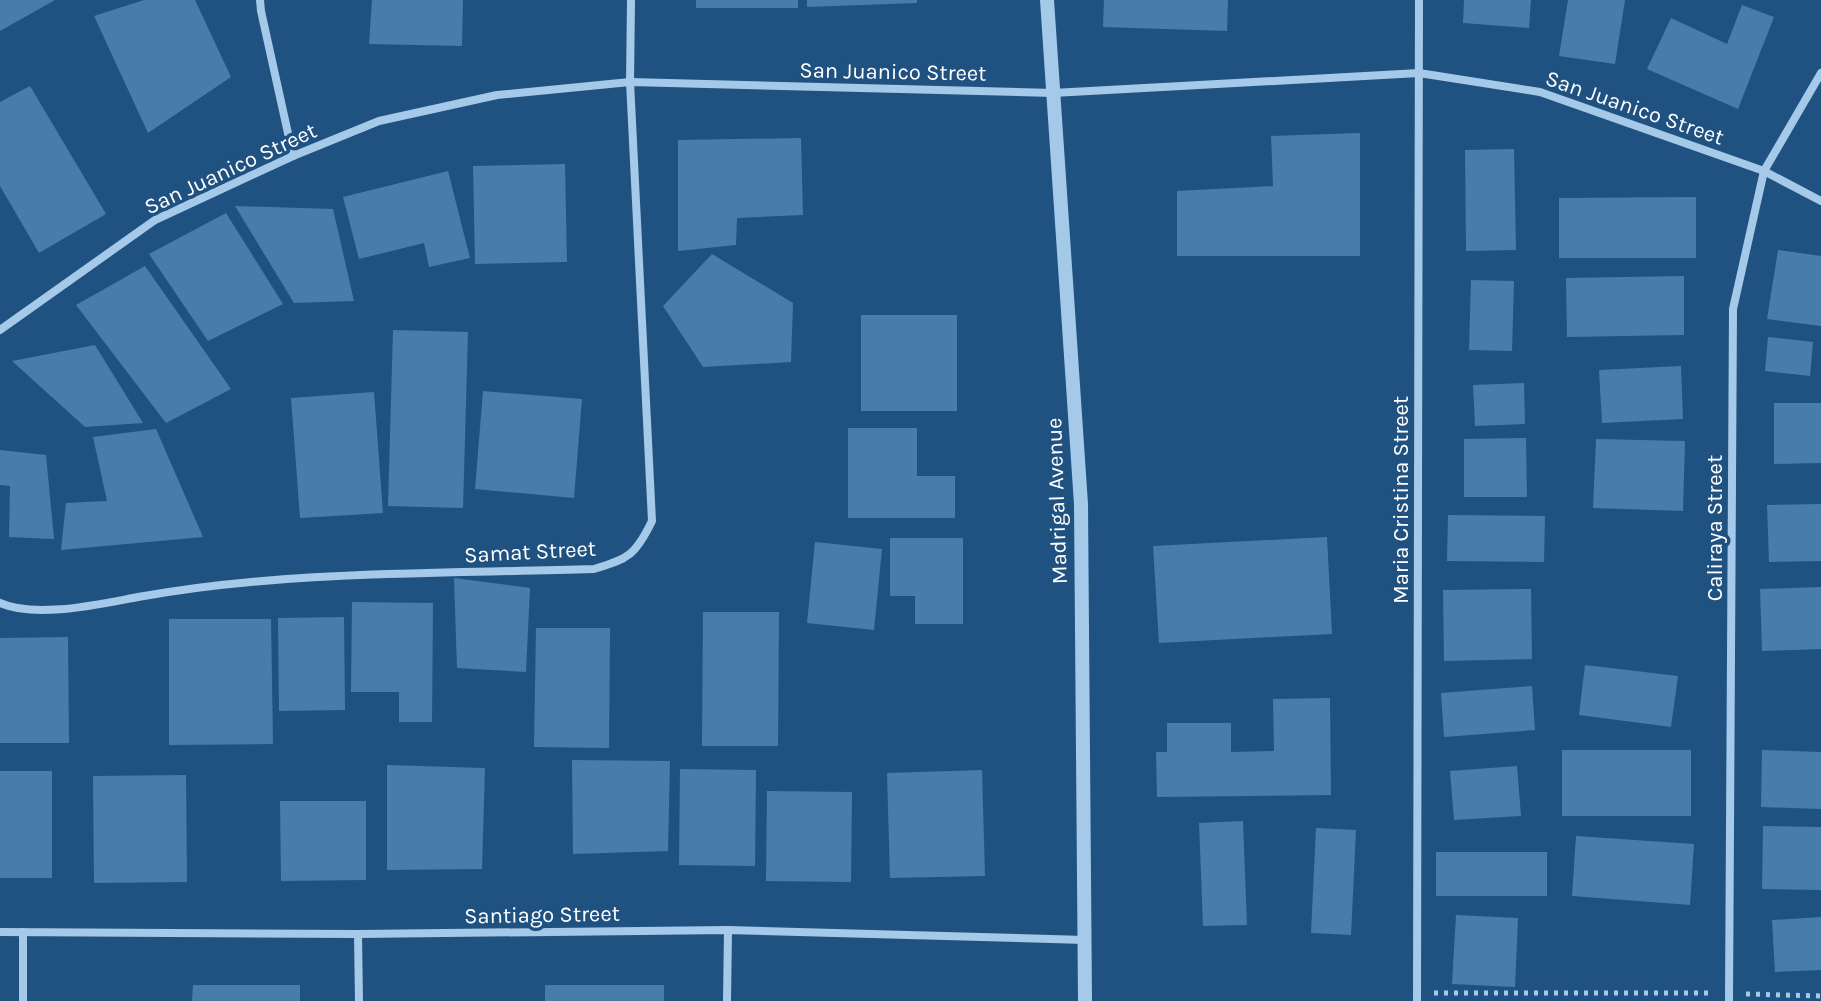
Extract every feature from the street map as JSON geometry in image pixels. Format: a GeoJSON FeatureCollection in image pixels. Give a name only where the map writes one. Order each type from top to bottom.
{"type":"FeatureCollection","features":[{"type":"Feature","properties":{"kind":"street"},"geometry":{"type":"LineString","coordinates":[[260,0],[293,156]]}},
{"type":"Feature","properties":{"kind":"street","name":"Samat Street"},"geometry":{"type":"LineString","coordinates":[[0,603],[10,608],[71,609],[180,589],[325,577],[594,569],[618,562],[639,548],[652,521],[630,82],[631,0]]}},
{"type":"Feature","properties":{"kind":"street","name":"Madrigal Avenue"},"geometry":{"type":"LineString","coordinates":[[1047,0],[1081,504],[1085,1001]]}},
{"type":"Feature","properties":{"kind":"street","name":"Maria Cristina Street"},"geometry":{"type":"LineString","coordinates":[[1417,997],[1419,0]]}},
{"type":"Feature","properties":{"kind":"street","name":"San Juanico Street"},"geometry":{"type":"LineString","coordinates":[[0,330],[155,220],[293,156],[379,121],[497,95],[630,82],[1053,93],[1419,73],[1540,92],[1764,171],[1821,201]]}},
{"type":"Feature","properties":{"kind":"street","name":"Caliraya Street"},"geometry":{"type":"LineString","coordinates":[[1729,997],[1733,309],[1764,171],[1821,73]]}},
{"type":"Feature","properties":{"kind":"street"},"geometry":{"type":"LineString","coordinates":[[727,1001],[728,930]]}},
{"type":"Feature","properties":{"kind":"street","name":"Santiago Street"},"geometry":{"type":"LineString","coordinates":[[0,932],[358,934],[728,930],[1085,940]]}},
{"type":"Feature","properties":{"kind":"street"},"geometry":{"type":"LineString","coordinates":[[23,932],[23,1001]]}},
{"type":"Feature","properties":{"kind":"street"},"geometry":{"type":"LineString","coordinates":[[358,934],[359,1001]]}},
{"type":"Feature","properties":{"kind":"path"},"geometry":{"type":"LineString","coordinates":[[1417,997],[1821,996]]}},
{"type":"Feature","properties":{"kind":"building"},"geometry":{"type":"Polygon","coordinates":[[[0,0],[55,0],[0,31],[0,0]]]}},
{"type":"Feature","properties":{"kind":"building"},"geometry":{"type":"Polygon","coordinates":[[[144,0],[195,0],[231,77],[148,133],[94,16],[144,0]]]}},
{"type":"Feature","properties":{"kind":"building"},"geometry":{"type":"Polygon","coordinates":[[[372,0],[463,0],[462,46],[369,44],[372,0]]]}},
{"type":"Feature","properties":{"kind":"building"},"geometry":{"type":"Polygon","coordinates":[[[696,0],[798,0],[798,8],[696,8],[696,0]]]}},
{"type":"Feature","properties":{"kind":"building"},"geometry":{"type":"Polygon","coordinates":[[[807,0],[917,0],[917,3],[807,7],[807,0]]]}},
{"type":"Feature","properties":{"kind":"building"},"geometry":{"type":"Polygon","coordinates":[[[1104,0],[1228,0],[1227,31],[1103,27],[1104,0]]]}},
{"type":"Feature","properties":{"kind":"building"},"geometry":{"type":"Polygon","coordinates":[[[1464,0],[1531,0],[1529,28],[1463,23],[1464,0]]]}},
{"type":"Feature","properties":{"kind":"building"},"geometry":{"type":"Polygon","coordinates":[[[1568,0],[1625,0],[1615,64],[1559,56],[1568,0]]]}},
{"type":"Feature","properties":{"kind":"building"},"geometry":{"type":"Polygon","coordinates":[[[1742,5],[1774,17],[1738,109],[1647,69],[1671,18],[1727,44],[1742,5]]]}},
{"type":"Feature","properties":{"kind":"building"},"geometry":{"type":"Polygon","coordinates":[[[30,86],[106,214],[39,253],[0,186],[0,102],[30,86]]]}},
{"type":"Feature","properties":{"kind":"building"},"geometry":{"type":"Polygon","coordinates":[[[1360,133],[1360,256],[1177,256],[1177,191],[1273,186],[1271,136],[1360,133]]]}},
{"type":"Feature","properties":{"kind":"building"},"geometry":{"type":"Polygon","coordinates":[[[801,138],[803,215],[737,218],[736,245],[678,251],[678,140],[801,138]]]}},
{"type":"Feature","properties":{"kind":"building"},"geometry":{"type":"Polygon","coordinates":[[[1514,149],[1516,250],[1466,251],[1465,150],[1514,149]]]}},
{"type":"Feature","properties":{"kind":"building"},"geometry":{"type":"Polygon","coordinates":[[[565,164],[567,262],[475,264],[473,166],[565,164]]]}},
{"type":"Feature","properties":{"kind":"building"},"geometry":{"type":"Polygon","coordinates":[[[448,171],[470,258],[429,267],[424,243],[359,259],[343,197],[448,171]]]}},
{"type":"Feature","properties":{"kind":"building"},"geometry":{"type":"Polygon","coordinates":[[[1696,197],[1696,258],[1559,258],[1559,198],[1696,197]]]}},
{"type":"Feature","properties":{"kind":"building"},"geometry":{"type":"Polygon","coordinates":[[[235,206],[333,209],[354,301],[294,303],[235,206]]]}},
{"type":"Feature","properties":{"kind":"building"},"geometry":{"type":"Polygon","coordinates":[[[226,213],[283,304],[208,341],[149,254],[226,213]]]}},
{"type":"Feature","properties":{"kind":"building"},"geometry":{"type":"Polygon","coordinates":[[[1778,250],[1821,256],[1821,326],[1767,319],[1778,250]]]}},
{"type":"Feature","properties":{"kind":"building"},"geometry":{"type":"Polygon","coordinates":[[[712,254],[793,303],[791,362],[703,367],[663,306],[712,254]]]}},
{"type":"Feature","properties":{"kind":"building"},"geometry":{"type":"Polygon","coordinates":[[[145,266],[231,389],[166,423],[76,305],[145,266]]]}},
{"type":"Feature","properties":{"kind":"building"},"geometry":{"type":"Polygon","coordinates":[[[1684,276],[1684,335],[1567,337],[1566,278],[1684,276]]]}},
{"type":"Feature","properties":{"kind":"building"},"geometry":{"type":"Polygon","coordinates":[[[1471,280],[1514,281],[1512,351],[1469,350],[1471,280]]]}},
{"type":"Feature","properties":{"kind":"building"},"geometry":{"type":"Polygon","coordinates":[[[861,315],[957,315],[957,411],[861,411],[861,315]]]}},
{"type":"Feature","properties":{"kind":"building"},"geometry":{"type":"Polygon","coordinates":[[[393,330],[468,332],[463,508],[388,506],[393,330]]]}},
{"type":"Feature","properties":{"kind":"building"},"geometry":{"type":"Polygon","coordinates":[[[1768,337],[1813,342],[1810,376],[1765,371],[1768,337]]]}},
{"type":"Feature","properties":{"kind":"building"},"geometry":{"type":"Polygon","coordinates":[[[95,345],[143,423],[85,427],[12,361],[95,345]]]}},
{"type":"Feature","properties":{"kind":"building"},"geometry":{"type":"Polygon","coordinates":[[[1681,366],[1683,419],[1602,423],[1599,370],[1681,366]]]}},
{"type":"Feature","properties":{"kind":"building"},"geometry":{"type":"Polygon","coordinates":[[[1524,383],[1525,424],[1475,426],[1473,385],[1524,383]]]}},
{"type":"Feature","properties":{"kind":"building"},"geometry":{"type":"Polygon","coordinates":[[[483,391],[582,399],[574,498],[475,489],[483,391]]]}},
{"type":"Feature","properties":{"kind":"building"},"geometry":{"type":"Polygon","coordinates":[[[374,392],[383,513],[300,518],[291,398],[374,392]]]}},
{"type":"Feature","properties":{"kind":"building"},"geometry":{"type":"Polygon","coordinates":[[[1774,403],[1821,403],[1821,463],[1774,464],[1774,403]]]}},
{"type":"Feature","properties":{"kind":"building"},"geometry":{"type":"Polygon","coordinates":[[[848,428],[917,428],[917,476],[955,476],[955,518],[848,518],[848,428]]]}},
{"type":"Feature","properties":{"kind":"building"},"geometry":{"type":"Polygon","coordinates":[[[156,429],[203,537],[61,550],[66,503],[107,501],[93,437],[156,429]]]}},
{"type":"Feature","properties":{"kind":"building"},"geometry":{"type":"Polygon","coordinates":[[[1526,438],[1527,497],[1464,497],[1464,439],[1526,438]]]}},
{"type":"Feature","properties":{"kind":"building"},"geometry":{"type":"Polygon","coordinates":[[[1596,439],[1685,441],[1683,511],[1593,508],[1596,439]]]}},
{"type":"Feature","properties":{"kind":"building"},"geometry":{"type":"Polygon","coordinates":[[[0,450],[46,455],[54,539],[9,537],[10,486],[0,485],[0,450]]]}},
{"type":"Feature","properties":{"kind":"building"},"geometry":{"type":"Polygon","coordinates":[[[1821,504],[1821,561],[1769,562],[1767,505],[1821,504]]]}},
{"type":"Feature","properties":{"kind":"building"},"geometry":{"type":"Polygon","coordinates":[[[1448,515],[1545,516],[1544,562],[1447,561],[1448,515]]]}},
{"type":"Feature","properties":{"kind":"building"},"geometry":{"type":"Polygon","coordinates":[[[1327,537],[1332,634],[1159,643],[1153,546],[1327,537]]]}},
{"type":"Feature","properties":{"kind":"building"},"geometry":{"type":"Polygon","coordinates":[[[890,538],[963,538],[963,624],[915,624],[915,596],[890,596],[890,538]]]}},
{"type":"Feature","properties":{"kind":"building"},"geometry":{"type":"Polygon","coordinates":[[[815,542],[882,549],[874,630],[807,623],[815,542]]]}},
{"type":"Feature","properties":{"kind":"building"},"geometry":{"type":"Polygon","coordinates":[[[454,578],[530,588],[526,672],[457,668],[454,578]]]}},
{"type":"Feature","properties":{"kind":"building"},"geometry":{"type":"Polygon","coordinates":[[[1821,587],[1821,649],[1762,651],[1760,589],[1821,587]]]}},
{"type":"Feature","properties":{"kind":"building"},"geometry":{"type":"Polygon","coordinates":[[[1531,589],[1532,659],[1444,661],[1443,590],[1531,589]]]}},
{"type":"Feature","properties":{"kind":"building"},"geometry":{"type":"Polygon","coordinates":[[[352,602],[433,603],[432,722],[399,722],[399,692],[351,692],[352,602]]]}},
{"type":"Feature","properties":{"kind":"building"},"geometry":{"type":"Polygon","coordinates":[[[703,612],[779,612],[778,746],[702,746],[703,612]]]}},
{"type":"Feature","properties":{"kind":"building"},"geometry":{"type":"Polygon","coordinates":[[[344,617],[345,710],[279,711],[278,618],[344,617]]]}},
{"type":"Feature","properties":{"kind":"building"},"geometry":{"type":"Polygon","coordinates":[[[169,619],[271,619],[273,744],[169,745],[169,619]]]}},
{"type":"Feature","properties":{"kind":"building"},"geometry":{"type":"Polygon","coordinates":[[[536,628],[610,628],[609,748],[534,747],[536,628]]]}},
{"type":"Feature","properties":{"kind":"building"},"geometry":{"type":"Polygon","coordinates":[[[68,637],[69,743],[0,743],[0,638],[68,637]]]}},
{"type":"Feature","properties":{"kind":"building"},"geometry":{"type":"Polygon","coordinates":[[[1585,665],[1678,676],[1671,727],[1579,715],[1585,665]]]}},
{"type":"Feature","properties":{"kind":"building"},"geometry":{"type":"Polygon","coordinates":[[[1532,686],[1535,730],[1444,737],[1441,693],[1532,686]]]}},
{"type":"Feature","properties":{"kind":"building"},"geometry":{"type":"Polygon","coordinates":[[[1330,698],[1331,795],[1157,797],[1156,752],[1167,752],[1167,723],[1231,723],[1231,752],[1274,751],[1273,699],[1330,698]]]}},
{"type":"Feature","properties":{"kind":"building"},"geometry":{"type":"Polygon","coordinates":[[[1562,750],[1691,750],[1691,816],[1562,816],[1562,750]]]}},
{"type":"Feature","properties":{"kind":"building"},"geometry":{"type":"Polygon","coordinates":[[[1762,750],[1821,752],[1821,809],[1761,807],[1762,750]]]}},
{"type":"Feature","properties":{"kind":"building"},"geometry":{"type":"Polygon","coordinates":[[[572,760],[670,761],[668,851],[573,854],[572,760]]]}},
{"type":"Feature","properties":{"kind":"building"},"geometry":{"type":"Polygon","coordinates":[[[387,765],[485,768],[482,869],[387,870],[387,765]]]}},
{"type":"Feature","properties":{"kind":"building"},"geometry":{"type":"Polygon","coordinates":[[[1517,766],[1521,816],[1454,820],[1450,771],[1517,766]]]}},
{"type":"Feature","properties":{"kind":"building"},"geometry":{"type":"Polygon","coordinates":[[[680,769],[756,770],[755,866],[679,865],[680,769]]]}},
{"type":"Feature","properties":{"kind":"building"},"geometry":{"type":"Polygon","coordinates":[[[982,770],[985,876],[890,878],[887,773],[982,770]]]}},
{"type":"Feature","properties":{"kind":"building"},"geometry":{"type":"Polygon","coordinates":[[[0,771],[52,771],[52,878],[0,878],[0,771]]]}},
{"type":"Feature","properties":{"kind":"building"},"geometry":{"type":"Polygon","coordinates":[[[186,775],[187,882],[94,883],[93,776],[186,775]]]}},
{"type":"Feature","properties":{"kind":"building"},"geometry":{"type":"Polygon","coordinates":[[[767,791],[852,792],[851,882],[766,881],[767,791]]]}},
{"type":"Feature","properties":{"kind":"building"},"geometry":{"type":"Polygon","coordinates":[[[280,801],[366,801],[366,880],[281,881],[280,801]]]}},
{"type":"Feature","properties":{"kind":"building"},"geometry":{"type":"Polygon","coordinates":[[[1243,821],[1247,925],[1203,926],[1199,823],[1243,821]]]}},
{"type":"Feature","properties":{"kind":"building"},"geometry":{"type":"Polygon","coordinates":[[[1763,826],[1821,827],[1821,890],[1762,889],[1763,826]]]}},
{"type":"Feature","properties":{"kind":"building"},"geometry":{"type":"Polygon","coordinates":[[[1316,828],[1356,830],[1351,935],[1311,933],[1316,828]]]}},
{"type":"Feature","properties":{"kind":"building"},"geometry":{"type":"Polygon","coordinates":[[[1576,836],[1694,844],[1690,905],[1572,896],[1576,836]]]}},
{"type":"Feature","properties":{"kind":"building"},"geometry":{"type":"Polygon","coordinates":[[[1436,852],[1547,852],[1547,896],[1436,896],[1436,852]]]}},
{"type":"Feature","properties":{"kind":"building"},"geometry":{"type":"Polygon","coordinates":[[[1456,915],[1518,918],[1515,987],[1452,984],[1456,915]]]}},
{"type":"Feature","properties":{"kind":"building"},"geometry":{"type":"Polygon","coordinates":[[[1821,917],[1821,970],[1775,972],[1772,920],[1821,917]]]}},
{"type":"Feature","properties":{"kind":"building"},"geometry":{"type":"Polygon","coordinates":[[[193,985],[300,985],[300,1001],[192,1001],[193,985]]]}},
{"type":"Feature","properties":{"kind":"building"},"geometry":{"type":"Polygon","coordinates":[[[545,985],[664,985],[664,1001],[545,1001],[545,985]]]}}]}
